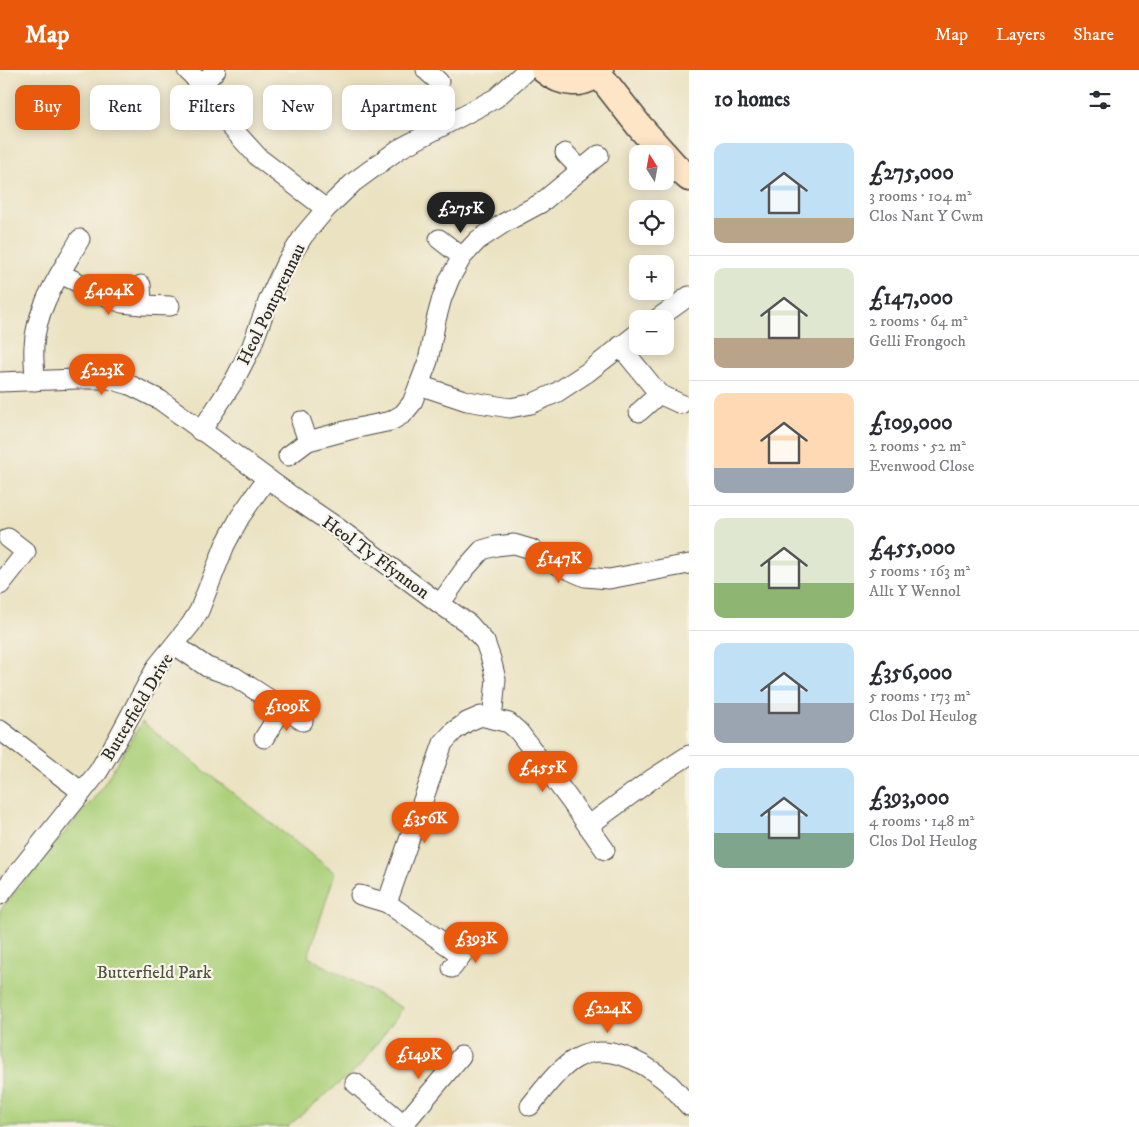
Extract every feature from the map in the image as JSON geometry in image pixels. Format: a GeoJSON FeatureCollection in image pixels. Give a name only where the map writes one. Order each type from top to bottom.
{"type":"FeatureCollection","features":[{"type":"Feature","properties":{"kind":"street"},"geometry":{"type":"LineString","coordinates":[[187,70],[199,85]]}},
{"type":"Feature","properties":{"kind":"street"},"geometry":{"type":"LineString","coordinates":[[201,85],[216,70]]}},
{"type":"Feature","properties":{"kind":"street","name":"Heol Pontprennau"},"geometry":{"type":"LineString","coordinates":[[200,431],[234,381],[251,348],[269,299],[285,265],[304,234],[326,209],[354,182],[399,150],[496,98],[527,70]]}},
{"type":"Feature","properties":{"kind":"street"},"geometry":{"type":"LineString","coordinates":[[544,70],[554,78],[565,82],[588,79],[599,71],[640,127],[656,145]]}},
{"type":"Feature","properties":{"kind":"street"},"geometry":{"type":"LineString","coordinates":[[234,130],[259,158],[326,209]]}},
{"type":"Feature","properties":{"kind":"street"},"geometry":{"type":"LineString","coordinates":[[565,153],[581,170]]}},
{"type":"Feature","properties":{"kind":"street"},"geometry":{"type":"LineString","coordinates":[[288,456],[308,441],[391,421],[402,414],[412,403],[419,385],[428,361],[442,298],[462,256],[478,240],[541,203],[599,155]]}},
{"type":"Feature","properties":{"kind":"street"},"geometry":{"type":"LineString","coordinates":[[674,165],[689,178]]}},
{"type":"Feature","properties":{"kind":"street"},"geometry":{"type":"LineString","coordinates":[[439,239],[462,256]]}},
{"type":"Feature","properties":{"kind":"street"},"geometry":{"type":"LineString","coordinates":[[35,381],[34,347],[38,321],[47,298],[80,240]]}},
{"type":"Feature","properties":{"kind":"street"},"geometry":{"type":"LineString","coordinates":[[60,274],[122,303],[170,306]]}},
{"type":"Feature","properties":{"kind":"street"},"geometry":{"type":"LineString","coordinates":[[140,285],[142,305]]}},
{"type":"Feature","properties":{"kind":"street"},"geometry":{"type":"LineString","coordinates":[[670,310],[689,296]]}},
{"type":"Feature","properties":{"kind":"street"},"geometry":{"type":"LineString","coordinates":[[419,385],[467,401],[510,408],[530,404],[556,393],[588,372],[629,340]]}},
{"type":"Feature","properties":{"kind":"street"},"geometry":{"type":"LineString","coordinates":[[620,346],[659,394],[681,404]]}},
{"type":"Feature","properties":{"kind":"street","name":"Heol Ty Ffynnon"},"geometry":{"type":"LineString","coordinates":[[0,382],[109,379],[130,385],[160,400],[200,431],[470,624],[485,642],[492,659],[496,679],[492,719]]}},
{"type":"Feature","properties":{"kind":"street"},"geometry":{"type":"LineString","coordinates":[[639,412],[659,394]]}},
{"type":"Feature","properties":{"kind":"street"},"geometry":{"type":"LineString","coordinates":[[301,421],[308,441]]}},
{"type":"Feature","properties":{"kind":"street","name":"Butterfield Drive"},"geometry":{"type":"LineString","coordinates":[[0,895],[98,772],[157,666],[191,624],[199,611],[229,538],[240,517],[267,478]]}},
{"type":"Feature","properties":{"kind":"street"},"geometry":{"type":"LineString","coordinates":[[0,585],[26,552],[8,538]]}},
{"type":"Feature","properties":{"kind":"street"},"geometry":{"type":"LineString","coordinates":[[440,604],[464,570],[482,550],[496,546],[514,544],[531,549],[558,565],[585,577],[609,578],[689,564]]}},
{"type":"Feature","properties":{"kind":"street"},"geometry":{"type":"LineString","coordinates":[[175,644],[207,667],[235,677],[303,721]]}},
{"type":"Feature","properties":{"kind":"street"},"geometry":{"type":"LineString","coordinates":[[264,738],[283,708]]}},
{"type":"Feature","properties":{"kind":"street"},"geometry":{"type":"LineString","coordinates":[[387,903],[443,743],[454,731],[467,722],[481,716],[509,723],[519,732],[605,850]]}},
{"type":"Feature","properties":{"kind":"street"},"geometry":{"type":"LineString","coordinates":[[0,730],[82,792]]}},
{"type":"Feature","properties":{"kind":"street"},"geometry":{"type":"LineString","coordinates":[[588,826],[652,779],[689,755]]}},
{"type":"Feature","properties":{"kind":"street"},"geometry":{"type":"LineString","coordinates":[[360,895],[387,903],[457,962],[473,940]]}},
{"type":"Feature","properties":{"kind":"street"},"geometry":{"type":"LineString","coordinates":[[530,1106],[553,1077],[574,1059],[589,1052],[606,1051],[628,1058],[648,1068],[667,1082],[689,1106]]}},
{"type":"Feature","properties":{"kind":"street"},"geometry":{"type":"LineString","coordinates":[[355,1083],[405,1126],[461,1056]]}},
{"type":"Feature","properties":{"kind":"green space","name":"Butterfield Park"},"geometry":{"type":"Polygon","coordinates":[[[142,722],[335,873],[308,957],[403,1008],[361,1065],[287,1127],[220,1127],[189,1123],[185,1127],[0,1127],[0,910],[99,792],[142,722]]]}}]}
